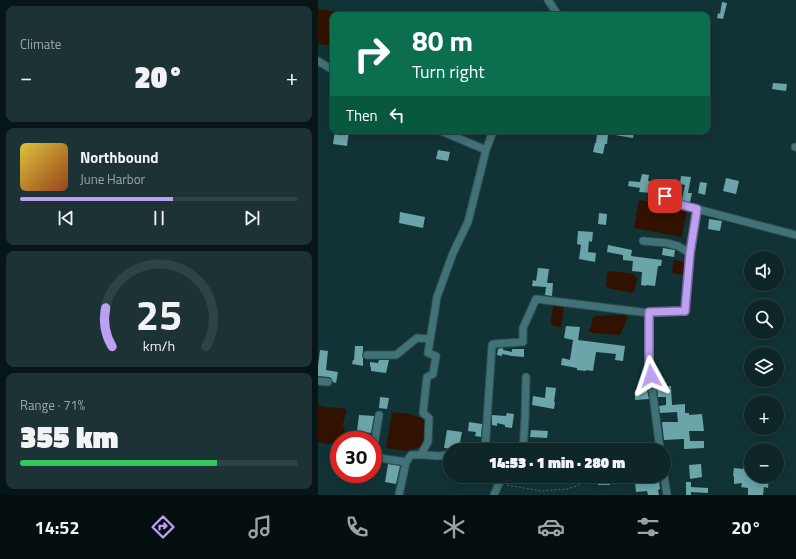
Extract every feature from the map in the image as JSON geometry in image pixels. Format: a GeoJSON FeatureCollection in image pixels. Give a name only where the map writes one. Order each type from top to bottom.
{"type":"FeatureCollection","features":[{"type":"Feature","properties":{"kind":"street"},"geometry":{"type":"LineString","coordinates":[[548,0],[556,12]]}},
{"type":"Feature","properties":{"kind":"street"},"geometry":{"type":"LineString","coordinates":[[318,61],[330,68]]}},
{"type":"Feature","properties":{"kind":"street"},"geometry":{"type":"LineString","coordinates":[[448,134],[486,150]]}},
{"type":"Feature","properties":{"kind":"street"},"geometry":{"type":"LineString","coordinates":[[422,454],[428,442],[429,418],[422,413],[427,376],[433,374],[436,356],[428,353],[437,297],[453,252],[468,222],[486,150],[492,134]]}},
{"type":"Feature","properties":{"kind":"street"},"geometry":{"type":"LineString","coordinates":[[665,196],[669,200],[697,209],[796,235]]}},
{"type":"Feature","properties":{"kind":"street"},"geometry":{"type":"LineString","coordinates":[[485,443],[492,345],[523,342],[523,328],[536,298],[649,312],[685,311],[690,253],[697,209]]}},
{"type":"Feature","properties":{"kind":"street"},"geometry":{"type":"LineString","coordinates":[[644,241],[666,243],[678,246],[690,253]]}},
{"type":"Feature","properties":{"kind":"street"},"geometry":{"type":"LineString","coordinates":[[649,312],[649,363],[659,443]]}},
{"type":"Feature","properties":{"kind":"street"},"geometry":{"type":"LineString","coordinates":[[367,355],[396,355],[417,338],[430,339]]}},
{"type":"Feature","properties":{"kind":"street"},"geometry":{"type":"LineString","coordinates":[[523,443],[526,376]]}},
{"type":"Feature","properties":{"kind":"street"},"geometry":{"type":"LineString","coordinates":[[318,380],[328,382]]}},
{"type":"Feature","properties":{"kind":"street"},"geometry":{"type":"LineString","coordinates":[[376,431],[379,415]]}},
{"type":"Feature","properties":{"kind":"street"},"geometry":{"type":"LineString","coordinates":[[399,495],[406,462],[411,455],[422,454],[443,456]]}},
{"type":"Feature","properties":{"kind":"street"},"geometry":{"type":"LineString","coordinates":[[382,458],[406,462]]}},
{"type":"Feature","properties":{"kind":"street"},"geometry":{"type":"LineString","coordinates":[[494,495],[499,483]]}},
{"type":"Feature","properties":{"kind":"street"},"geometry":{"type":"LineString","coordinates":[[665,483],[667,495]]}},
{"type":"Feature","properties":{"kind":"path"},"geometry":{"type":"LineString","coordinates":[[499,483],[541,491],[567,489],[581,483]]}},
{"type":"Feature","properties":{"kind":"shaded area"},"geometry":{"type":"Polygon","coordinates":[[[318,9],[342,12],[330,12],[330,46],[318,44],[318,9]]]}},
{"type":"Feature","properties":{"kind":"shaded area"},"geometry":{"type":"Polygon","coordinates":[[[639,200],[687,209],[682,237],[634,228],[639,200]]]}},
{"type":"Feature","properties":{"kind":"shaded area"},"geometry":{"type":"Polygon","coordinates":[[[674,260],[687,262],[685,275],[672,273],[674,260]]]}},
{"type":"Feature","properties":{"kind":"shaded area"},"geometry":{"type":"Polygon","coordinates":[[[613,271],[634,274],[637,279],[633,293],[608,288],[606,286],[607,274],[608,272],[613,271]]]}},
{"type":"Feature","properties":{"kind":"shaded area"},"geometry":{"type":"Polygon","coordinates":[[[554,304],[564,305],[561,327],[551,325],[554,304]]]}},
{"type":"Feature","properties":{"kind":"shaded area"},"geometry":{"type":"Polygon","coordinates":[[[623,315],[628,317],[620,335],[592,333],[588,331],[591,327],[592,319],[595,316],[623,315]]]}},
{"type":"Feature","properties":{"kind":"shaded area"},"geometry":{"type":"Polygon","coordinates":[[[318,404],[324,407],[343,408],[347,411],[343,424],[345,431],[330,431],[330,444],[318,442],[318,404]]]}},
{"type":"Feature","properties":{"kind":"shaded area"},"geometry":{"type":"Polygon","coordinates":[[[392,412],[411,414],[425,418],[427,422],[425,444],[422,447],[407,451],[386,448],[392,412]]]}},
{"type":"Feature","properties":{"kind":"building"},"geometry":{"type":"Polygon","coordinates":[[[722,2],[727,3],[723,19],[717,18],[718,13],[720,14],[722,2]]]}},
{"type":"Feature","properties":{"kind":"building"},"geometry":{"type":"Polygon","coordinates":[[[773,83],[787,84],[786,91],[772,89],[773,83]]]}},
{"type":"Feature","properties":{"kind":"building"},"geometry":{"type":"Polygon","coordinates":[[[335,134],[349,134],[347,146],[333,144],[335,134]]]}},
{"type":"Feature","properties":{"kind":"building"},"geometry":{"type":"Polygon","coordinates":[[[597,134],[608,135],[607,144],[605,144],[603,154],[593,152],[597,134]]]}},
{"type":"Feature","properties":{"kind":"building"},"geometry":{"type":"Polygon","coordinates":[[[615,134],[634,134],[633,138],[615,134]]]}},
{"type":"Feature","properties":{"kind":"building"},"geometry":{"type":"Polygon","coordinates":[[[438,150],[450,152],[448,161],[436,159],[438,150]]]}},
{"type":"Feature","properties":{"kind":"building"},"geometry":{"type":"Polygon","coordinates":[[[642,174],[649,175],[648,181],[653,182],[651,193],[639,192],[640,188],[628,186],[629,181],[640,182],[642,174]]]}},
{"type":"Feature","properties":{"kind":"building"},"geometry":{"type":"Polygon","coordinates":[[[681,176],[691,177],[688,193],[692,193],[690,202],[682,200],[685,185],[680,184],[681,176]]]}},
{"type":"Feature","properties":{"kind":"building"},"geometry":{"type":"Polygon","coordinates":[[[726,178],[739,181],[736,194],[723,191],[726,178]]]}},
{"type":"Feature","properties":{"kind":"building"},"geometry":{"type":"Polygon","coordinates":[[[700,182],[707,183],[705,195],[698,193],[700,182]]]}},
{"type":"Feature","properties":{"kind":"building"},"geometry":{"type":"Polygon","coordinates":[[[400,212],[425,217],[423,228],[399,223],[400,212]]]}},
{"type":"Feature","properties":{"kind":"building"},"geometry":{"type":"Polygon","coordinates":[[[599,213],[607,214],[606,225],[598,224],[599,213]]]}},
{"type":"Feature","properties":{"kind":"building"},"geometry":{"type":"Polygon","coordinates":[[[709,219],[722,221],[720,231],[708,229],[709,219]]]}},
{"type":"Feature","properties":{"kind":"building"},"geometry":{"type":"Polygon","coordinates":[[[578,231],[593,232],[592,242],[589,241],[588,252],[596,253],[595,262],[579,259],[581,245],[577,244],[578,231]]]}},
{"type":"Feature","properties":{"kind":"building"},"geometry":{"type":"Polygon","coordinates":[[[608,245],[632,250],[631,256],[662,260],[661,266],[658,266],[655,286],[641,285],[642,272],[632,271],[633,261],[623,260],[623,255],[607,252],[608,245]]]}},
{"type":"Feature","properties":{"kind":"building"},"geometry":{"type":"Polygon","coordinates":[[[663,248],[675,250],[674,257],[662,255],[663,248]]]}},
{"type":"Feature","properties":{"kind":"building"},"geometry":{"type":"Polygon","coordinates":[[[538,268],[549,269],[547,283],[553,283],[552,296],[545,295],[546,287],[532,286],[533,280],[536,281],[538,268]]]}},
{"type":"Feature","properties":{"kind":"building"},"geometry":{"type":"Polygon","coordinates":[[[566,326],[580,327],[578,340],[625,346],[623,361],[615,360],[616,354],[596,352],[593,371],[577,370],[577,368],[561,365],[562,358],[570,360],[573,340],[564,338],[566,326]]]}},
{"type":"Feature","properties":{"kind":"building"},"geometry":{"type":"Polygon","coordinates":[[[355,346],[363,346],[363,366],[352,364],[354,360],[355,346]]]}},
{"type":"Feature","properties":{"kind":"building"},"geometry":{"type":"Polygon","coordinates":[[[503,348],[503,350],[512,352],[512,349],[524,349],[524,357],[502,354],[502,356],[497,355],[498,349],[503,348]]]}},
{"type":"Feature","properties":{"kind":"building"},"geometry":{"type":"Polygon","coordinates":[[[320,350],[328,351],[326,370],[338,372],[336,383],[329,377],[318,376],[320,350]]]}},
{"type":"Feature","properties":{"kind":"building"},"geometry":{"type":"Polygon","coordinates":[[[379,360],[389,360],[386,373],[371,371],[370,362],[378,363],[379,360]]]}},
{"type":"Feature","properties":{"kind":"building"},"geometry":{"type":"Polygon","coordinates":[[[671,386],[672,405],[685,404],[685,413],[689,413],[689,415],[702,414],[704,431],[689,431],[690,441],[704,441],[704,448],[684,449],[684,439],[664,440],[662,422],[678,422],[677,412],[660,413],[659,406],[666,405],[666,397],[658,397],[657,387],[671,386]]]}},
{"type":"Feature","properties":{"kind":"building"},"geometry":{"type":"Polygon","coordinates":[[[546,387],[556,388],[554,409],[532,405],[533,396],[545,398],[546,387]]]}},
{"type":"Feature","properties":{"kind":"building"},"geometry":{"type":"Polygon","coordinates":[[[635,390],[647,390],[649,399],[635,400],[635,390]]]}},
{"type":"Feature","properties":{"kind":"building"},"geometry":{"type":"Polygon","coordinates":[[[380,397],[389,398],[387,409],[379,408],[380,397]]]}},
{"type":"Feature","properties":{"kind":"building"},"geometry":{"type":"Polygon","coordinates":[[[507,413],[514,414],[512,428],[505,427],[505,425],[497,423],[497,426],[492,425],[492,415],[506,416],[507,413]]]}},
{"type":"Feature","properties":{"kind":"building"},"geometry":{"type":"Polygon","coordinates":[[[359,415],[374,416],[371,431],[357,431],[359,415]]]}},
{"type":"Feature","properties":{"kind":"building"},"geometry":{"type":"Polygon","coordinates":[[[469,422],[482,424],[481,437],[475,436],[476,432],[468,431],[469,422]]]}},
{"type":"Feature","properties":{"kind":"building"},"geometry":{"type":"Polygon","coordinates":[[[447,430],[462,432],[460,442],[463,443],[445,443],[447,430]]]}},
{"type":"Feature","properties":{"kind":"building"},"geometry":{"type":"Polygon","coordinates":[[[531,430],[548,431],[547,438],[530,437],[531,430]]]}},
{"type":"Feature","properties":{"kind":"building"},"geometry":{"type":"Polygon","coordinates":[[[388,464],[400,466],[396,484],[385,482],[388,464]]]}},
{"type":"Feature","properties":{"kind":"building"},"geometry":{"type":"Polygon","coordinates":[[[701,464],[702,477],[690,479],[689,465],[701,464]]]}},
{"type":"Feature","properties":{"kind":"building"},"geometry":{"type":"Polygon","coordinates":[[[744,466],[744,483],[768,483],[768,488],[764,487],[763,495],[748,495],[748,488],[741,487],[742,483],[734,484],[734,468],[743,469],[744,466]]]}},
{"type":"Feature","properties":{"kind":"building"},"geometry":{"type":"Polygon","coordinates":[[[686,482],[691,482],[691,487],[708,488],[708,493],[691,492],[691,495],[686,495],[686,482]]]}},
{"type":"Feature","properties":{"kind":"building"},"geometry":{"type":"Polygon","coordinates":[[[598,483],[610,483],[610,485],[598,485],[598,483]]]}},
{"type":"Feature","properties":{"kind":"building"},"geometry":{"type":"Polygon","coordinates":[[[635,483],[659,483],[659,495],[648,495],[647,491],[636,492],[635,483]]]}},
{"type":"Feature","properties":{"kind":"route"},"geometry":{"type":"LineString","coordinates":[[651,376],[649,363],[649,312],[685,311],[690,253],[697,209],[669,200],[665,196]]}}]}
